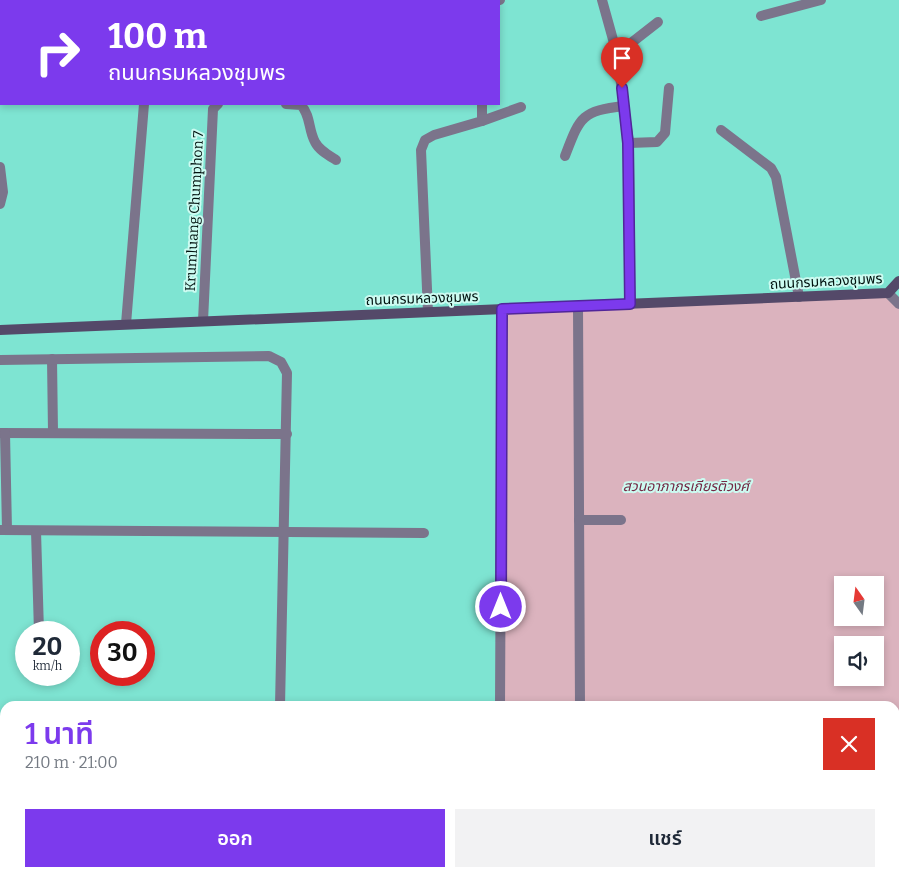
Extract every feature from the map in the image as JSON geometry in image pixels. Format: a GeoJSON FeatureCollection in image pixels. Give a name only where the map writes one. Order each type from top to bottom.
{"type":"FeatureCollection","features":[{"type":"Feature","properties":{"kind":"street"},"geometry":{"type":"LineString","coordinates":[[602,0],[618,54],[628,143],[630,304]]}},
{"type":"Feature","properties":{"kind":"street"},"geometry":{"type":"LineString","coordinates":[[761,16],[822,0]]}},
{"type":"Feature","properties":{"kind":"street"},"geometry":{"type":"LineString","coordinates":[[618,54],[658,22]]}},
{"type":"Feature","properties":{"kind":"street"},"geometry":{"type":"LineString","coordinates":[[628,143],[657,142],[665,133],[669,88]]}},
{"type":"Feature","properties":{"kind":"street"},"geometry":{"type":"LineString","coordinates":[[126,324],[144,105]]}},
{"type":"Feature","properties":{"kind":"street","name":"Krumluang Chumphon 7"},"geometry":{"type":"LineString","coordinates":[[203,321],[213,109],[217,105]]}},
{"type":"Feature","properties":{"kind":"street"},"geometry":{"type":"LineString","coordinates":[[301,105],[307,112],[314,141],[318,148],[336,160]]}},
{"type":"Feature","properties":{"kind":"street"},"geometry":{"type":"LineString","coordinates":[[482,105],[482,121]]}},
{"type":"Feature","properties":{"kind":"street"},"geometry":{"type":"LineString","coordinates":[[565,156],[576,126],[586,117],[597,109],[624,106]]}},
{"type":"Feature","properties":{"kind":"street"},"geometry":{"type":"LineString","coordinates":[[428,312],[421,150],[425,140],[434,135],[521,107]]}},
{"type":"Feature","properties":{"kind":"street"},"geometry":{"type":"LineString","coordinates":[[721,130],[770,168],[776,177],[799,296]]}},
{"type":"Feature","properties":{"kind":"street"},"geometry":{"type":"LineString","coordinates":[[0,167],[3,192],[0,204]]}},
{"type":"Feature","properties":{"kind":"street","name":"ถนนกรมหลวงชุมพร"},"geometry":{"type":"LineString","coordinates":[[0,330],[888,293],[899,282]]}},
{"type":"Feature","properties":{"kind":"street"},"geometry":{"type":"LineString","coordinates":[[888,293],[899,304]]}},
{"type":"Feature","properties":{"kind":"street"},"geometry":{"type":"LineString","coordinates":[[578,306],[580,701]]}},
{"type":"Feature","properties":{"kind":"street"},"geometry":{"type":"LineString","coordinates":[[500,701],[502,309]]}},
{"type":"Feature","properties":{"kind":"street"},"geometry":{"type":"LineString","coordinates":[[0,360],[269,356],[281,362],[287,372],[287,434],[280,701]]}},
{"type":"Feature","properties":{"kind":"street"},"geometry":{"type":"LineString","coordinates":[[52,360],[53,432]]}},
{"type":"Feature","properties":{"kind":"street"},"geometry":{"type":"LineString","coordinates":[[287,434],[3,433],[4,530],[424,533]]}},
{"type":"Feature","properties":{"kind":"street"},"geometry":{"type":"LineString","coordinates":[[579,520],[621,520]]}},
{"type":"Feature","properties":{"kind":"street"},"geometry":{"type":"LineString","coordinates":[[36,530],[39,621]]}},
{"type":"Feature","properties":{"kind":"green space","name":"สวนอาภากรเกียรติวงศ์"},"geometry":{"type":"Polygon","coordinates":[[[888,293],[899,304],[899,701],[501,701],[502,309],[888,293]]]}},
{"type":"Feature","properties":{"kind":"route"},"geometry":{"type":"LineString","coordinates":[[501,607],[502,309],[630,304],[628,143],[622,88]]}}]}
